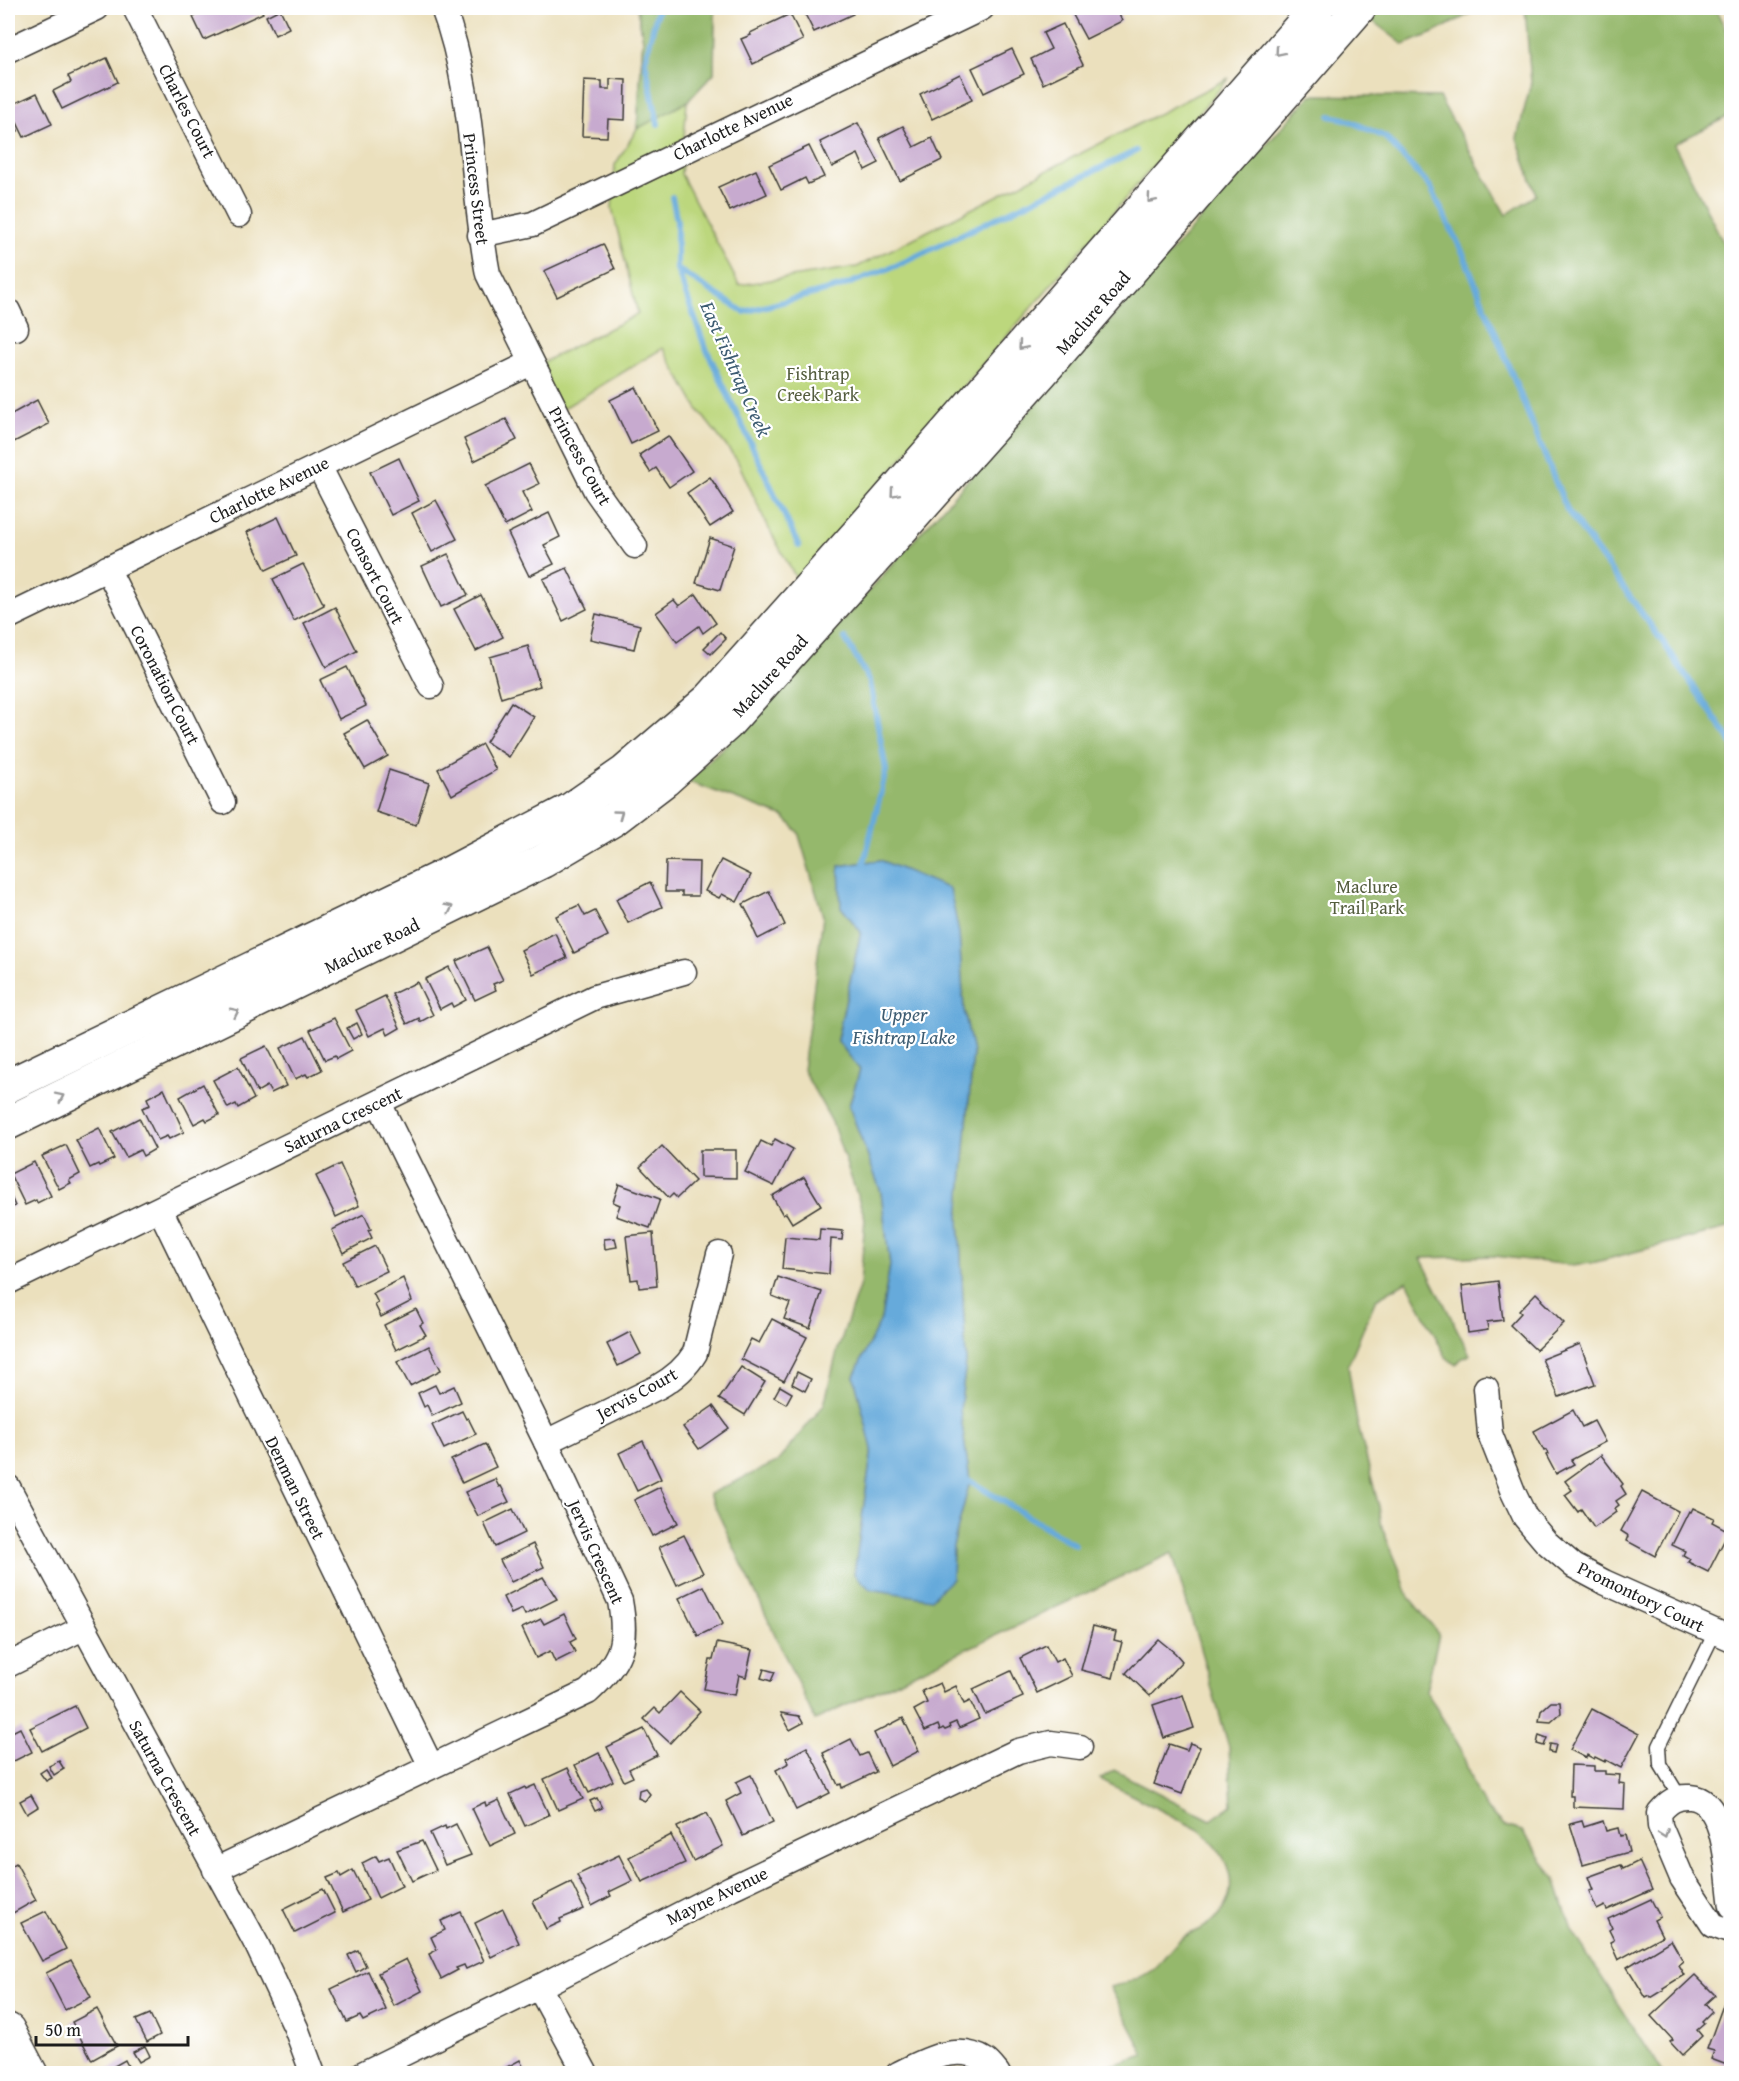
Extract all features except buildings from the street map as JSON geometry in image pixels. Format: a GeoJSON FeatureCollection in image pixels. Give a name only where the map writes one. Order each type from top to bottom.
{"type":"FeatureCollection","features":[{"type":"Feature","properties":{"kind":"main road","name":"Maclure Road"},"geometry":{"type":"LineString","coordinates":[[8,1086],[450,873],[570,810],[625,772],[710,699],[869,521],[1317,8]]}},
{"type":"Feature","properties":{"kind":"main road","name":"Maclure Road"},"geometry":{"type":"LineString","coordinates":[[8,1123],[543,861],[614,819],[665,780],[726,725],[851,587],[1359,8]]}},
{"type":"Feature","properties":{"kind":"main road"},"geometry":{"type":"LineString","coordinates":[[8,2030],[31,2073]]}},
{"type":"Feature","properties":{"kind":"street"},"geometry":{"type":"LineString","coordinates":[[8,50],[97,8]]}},
{"type":"Feature","properties":{"kind":"street","name":"Charles Court"},"geometry":{"type":"LineString","coordinates":[[135,8],[239,215]]}},
{"type":"Feature","properties":{"kind":"street","name":"Princess Street"},"geometry":{"type":"LineString","coordinates":[[443,8],[458,53],[463,82],[480,235],[488,274],[531,363]]}},
{"type":"Feature","properties":{"kind":"street","name":"Charlotte Avenue"},"geometry":{"type":"LineString","coordinates":[[480,235],[533,224],[982,8]]}},
{"type":"Feature","properties":{"kind":"street","name":"Charlotte Avenue"},"geometry":{"type":"LineString","coordinates":[[8,617],[531,363]]}},
{"type":"Feature","properties":{"kind":"street","name":"Princess Court"},"geometry":{"type":"LineString","coordinates":[[531,363],[596,491],[635,546]]}},
{"type":"Feature","properties":{"kind":"street","name":"Consort Court"},"geometry":{"type":"LineString","coordinates":[[319,466],[431,686]]}},
{"type":"Feature","properties":{"kind":"street","name":"Coronation Court"},"geometry":{"type":"LineString","coordinates":[[106,568],[223,802]]}},
{"type":"Feature","properties":{"kind":"street","name":"Saturna Crescent"},"geometry":{"type":"LineString","coordinates":[[8,1282],[595,997],[684,972]]}},
{"type":"Feature","properties":{"kind":"street","name":"Jervis Crescent"},"geometry":{"type":"LineString","coordinates":[[215,1870],[588,1692],[607,1675],[618,1658],[624,1626],[620,1601],[546,1442],[379,1103]]}},
{"type":"Feature","properties":{"kind":"street","name":"Denman Street"},"geometry":{"type":"LineString","coordinates":[[160,1209],[431,1766]]}},
{"type":"Feature","properties":{"kind":"street","name":"Jervis Court"},"geometry":{"type":"LineString","coordinates":[[546,1442],[673,1379],[689,1363],[695,1353],[719,1254]]}},
{"type":"Feature","properties":{"kind":"street","name":"Promontory Court"},"geometry":{"type":"LineString","coordinates":[[1486,1388],[1490,1434],[1525,1517],[1546,1542],[1574,1566],[1604,1582],[1723,1636]]}},
{"type":"Feature","properties":{"kind":"street","name":"Saturna Crescent"},"geometry":{"type":"LineString","coordinates":[[8,1487],[257,1945],[296,2028],[313,2073]]}},
{"type":"Feature","properties":{"kind":"street"},"geometry":{"type":"LineString","coordinates":[[8,1665],[83,1628]]}},
{"type":"Feature","properties":{"kind":"street","name":"Mayne Avenue"},"geometry":{"type":"LineString","coordinates":[[362,2073],[539,1988],[721,1894],[1018,1751],[1051,1743],[1080,1747]]}},
{"type":"Feature","properties":{"kind":"street"},"geometry":{"type":"LineString","coordinates":[[1731,1906],[1721,1825],[1715,1813],[1706,1803],[1694,1797],[1680,1797],[1668,1802],[1659,1813],[1660,1826],[1683,1878],[1713,1925],[1731,1932]]}},
{"type":"Feature","properties":{"kind":"street"},"geometry":{"type":"LineString","coordinates":[[539,1988],[586,2073]]}},
{"type":"Feature","properties":{"kind":"street"},"geometry":{"type":"LineString","coordinates":[[898,2073],[940,2054],[963,2053],[985,2060],[998,2073]]}},
{"type":"Feature","properties":{"kind":"lane"},"geometry":{"type":"LineString","coordinates":[[1680,1797],[1660,1764],[1659,1746],[1723,1636]]}},
{"type":"Feature","properties":{"kind":"green space","name":"Fishtrap Creek Park"},"geometry":{"type":"Polygon","coordinates":[[[637,8],[715,8],[714,73],[687,102],[681,174],[739,285],[857,267],[1229,78],[797,580],[767,525],[737,460],[699,411],[663,348],[559,411],[535,366],[638,314],[612,208],[615,165],[637,129],[643,39],[637,8]]]}},
{"type":"Feature","properties":{"kind":"green space"},"geometry":{"type":"Polygon","coordinates":[[[637,8],[715,8],[714,73],[687,102],[637,129],[643,39],[637,8]]]}},
{"type":"Feature","properties":{"kind":"green space"},"geometry":{"type":"Polygon","coordinates":[[[1380,8],[1481,8],[1404,45],[1370,19],[1380,8]]]}},
{"type":"Feature","properties":{"kind":"green space","name":"Maclure Trail Park"},"geometry":{"type":"Polygon","coordinates":[[[1525,8],[1715,8],[1731,40],[1731,115],[1674,144],[1731,258],[1731,1227],[1592,1263],[1570,1265],[1495,1256],[1421,1258],[1470,1355],[1461,1359],[1456,1365],[1446,1357],[1407,1281],[1376,1299],[1348,1365],[1357,1422],[1379,1507],[1382,1528],[1408,1596],[1439,1634],[1426,1691],[1461,1749],[1473,1785],[1485,1807],[1504,1826],[1523,1831],[1555,1879],[1572,1931],[1663,2073],[1155,2074],[1154,2071],[1146,2074],[1086,2073],[1145,2055],[1110,1987],[1147,1973],[1181,1939],[1213,1921],[1223,1910],[1230,1886],[1230,1874],[1226,1863],[1201,1831],[1100,1779],[1114,1770],[1211,1820],[1232,1805],[1229,1747],[1172,1553],[815,1720],[709,1494],[777,1462],[824,1405],[837,1352],[860,1284],[865,1218],[832,1122],[803,1070],[823,916],[798,832],[784,817],[687,781],[760,713],[1311,95],[1439,97],[1506,215],[1536,195],[1517,138],[1531,83],[1525,8]],[[880,860],[839,866],[841,907],[861,932],[837,1039],[860,1070],[849,1106],[881,1192],[890,1265],[881,1319],[854,1376],[872,1448],[854,1574],[952,1579],[953,1546],[970,1481],[960,1410],[966,1362],[959,1218],[973,1053],[964,1010],[959,933],[880,860]]]}},
{"type":"Feature","properties":{"kind":"water","name":"Upper Fishtrap Lake"},"geometry":{"type":"Polygon","coordinates":[[[880,860],[950,889],[959,933],[964,1010],[973,1053],[959,1218],[966,1362],[960,1410],[970,1481],[953,1546],[952,1579],[931,1599],[870,1589],[854,1574],[872,1449],[854,1376],[881,1319],[890,1265],[881,1192],[849,1106],[860,1070],[837,1040],[861,932],[841,907],[839,866],[880,860]]]}},
{"type":"Feature","properties":{"kind":"waterway","name":"East Fishtrap Creek"},"geometry":{"type":"LineString","coordinates":[[658,8],[645,61],[658,124]]}},
{"type":"Feature","properties":{"kind":"waterway"},"geometry":{"type":"LineString","coordinates":[[1330,116],[1345,119],[1385,137],[1431,188],[1463,253],[1567,510],[1665,645],[1732,743]]}},
{"type":"Feature","properties":{"kind":"waterway"},"geometry":{"type":"LineString","coordinates":[[677,269],[744,312],[840,287],[898,265],[1136,151]]}},
{"type":"Feature","properties":{"kind":"waterway","name":"East Fishtrap Creek"},"geometry":{"type":"LineString","coordinates":[[672,197],[677,221],[677,269],[704,344],[799,546]]}},
{"type":"Feature","properties":{"kind":"waterway","name":"East Fishtrap Creek"},"geometry":{"type":"LineString","coordinates":[[845,638],[870,682],[886,770],[864,863],[866,870]]}},
{"type":"Feature","properties":{"kind":"waterway"},"geometry":{"type":"LineString","coordinates":[[962,1480],[970,1481],[1075,1545]]}}]}
